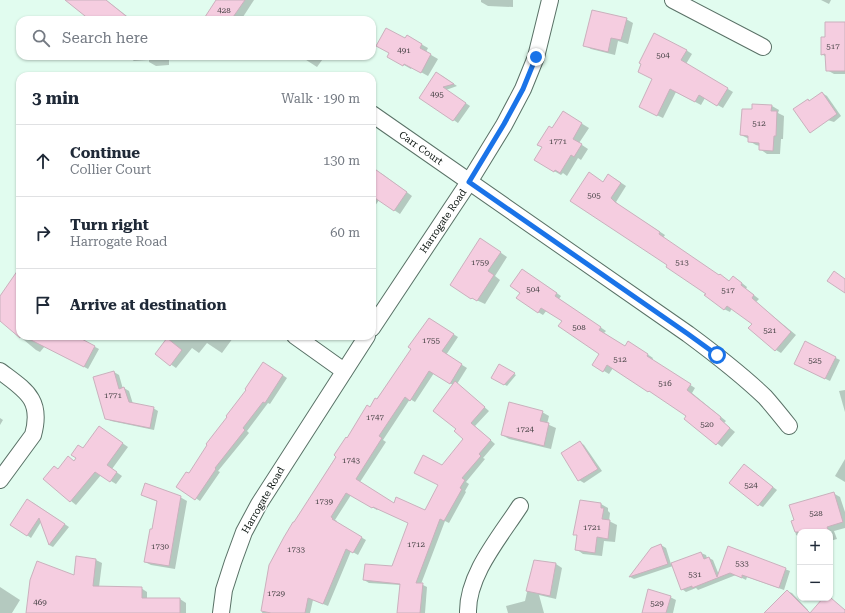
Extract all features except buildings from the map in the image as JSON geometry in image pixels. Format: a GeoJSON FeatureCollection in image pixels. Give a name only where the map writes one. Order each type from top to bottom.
{"type":"FeatureCollection","features":[{"type":"Feature","properties":{"kind":"street","name":"Harrogate Road"},"geometry":{"type":"LineString","coordinates":[[376,322],[469,182],[523,89],[536,57],[550,0]]}},
{"type":"Feature","properties":{"kind":"street"},"geometry":{"type":"LineString","coordinates":[[673,0],[763,47]]}},
{"type":"Feature","properties":{"kind":"street","name":"Carr Court"},"geometry":{"type":"LineString","coordinates":[[376,117],[682,329],[717,355],[766,398],[789,426]]}},
{"type":"Feature","properties":{"kind":"street"},"geometry":{"type":"LineString","coordinates":[[301,340],[344,371]]}},
{"type":"Feature","properties":{"kind":"street","name":"Harrogate Road"},"geometry":{"type":"LineString","coordinates":[[222,613],[224,590],[244,532],[259,504],[364,340]]}},
{"type":"Feature","properties":{"kind":"street"},"geometry":{"type":"LineString","coordinates":[[0,371],[27,392],[34,402],[36,414],[33,434],[0,480]]}},
{"type":"Feature","properties":{"kind":"street"},"geometry":{"type":"LineString","coordinates":[[468,613],[468,604],[473,582],[486,558],[520,506]]}},
{"type":"Feature","properties":{"kind":"route"},"geometry":{"type":"LineString","coordinates":[[536,57],[523,89],[469,182],[717,355]]}}]}
